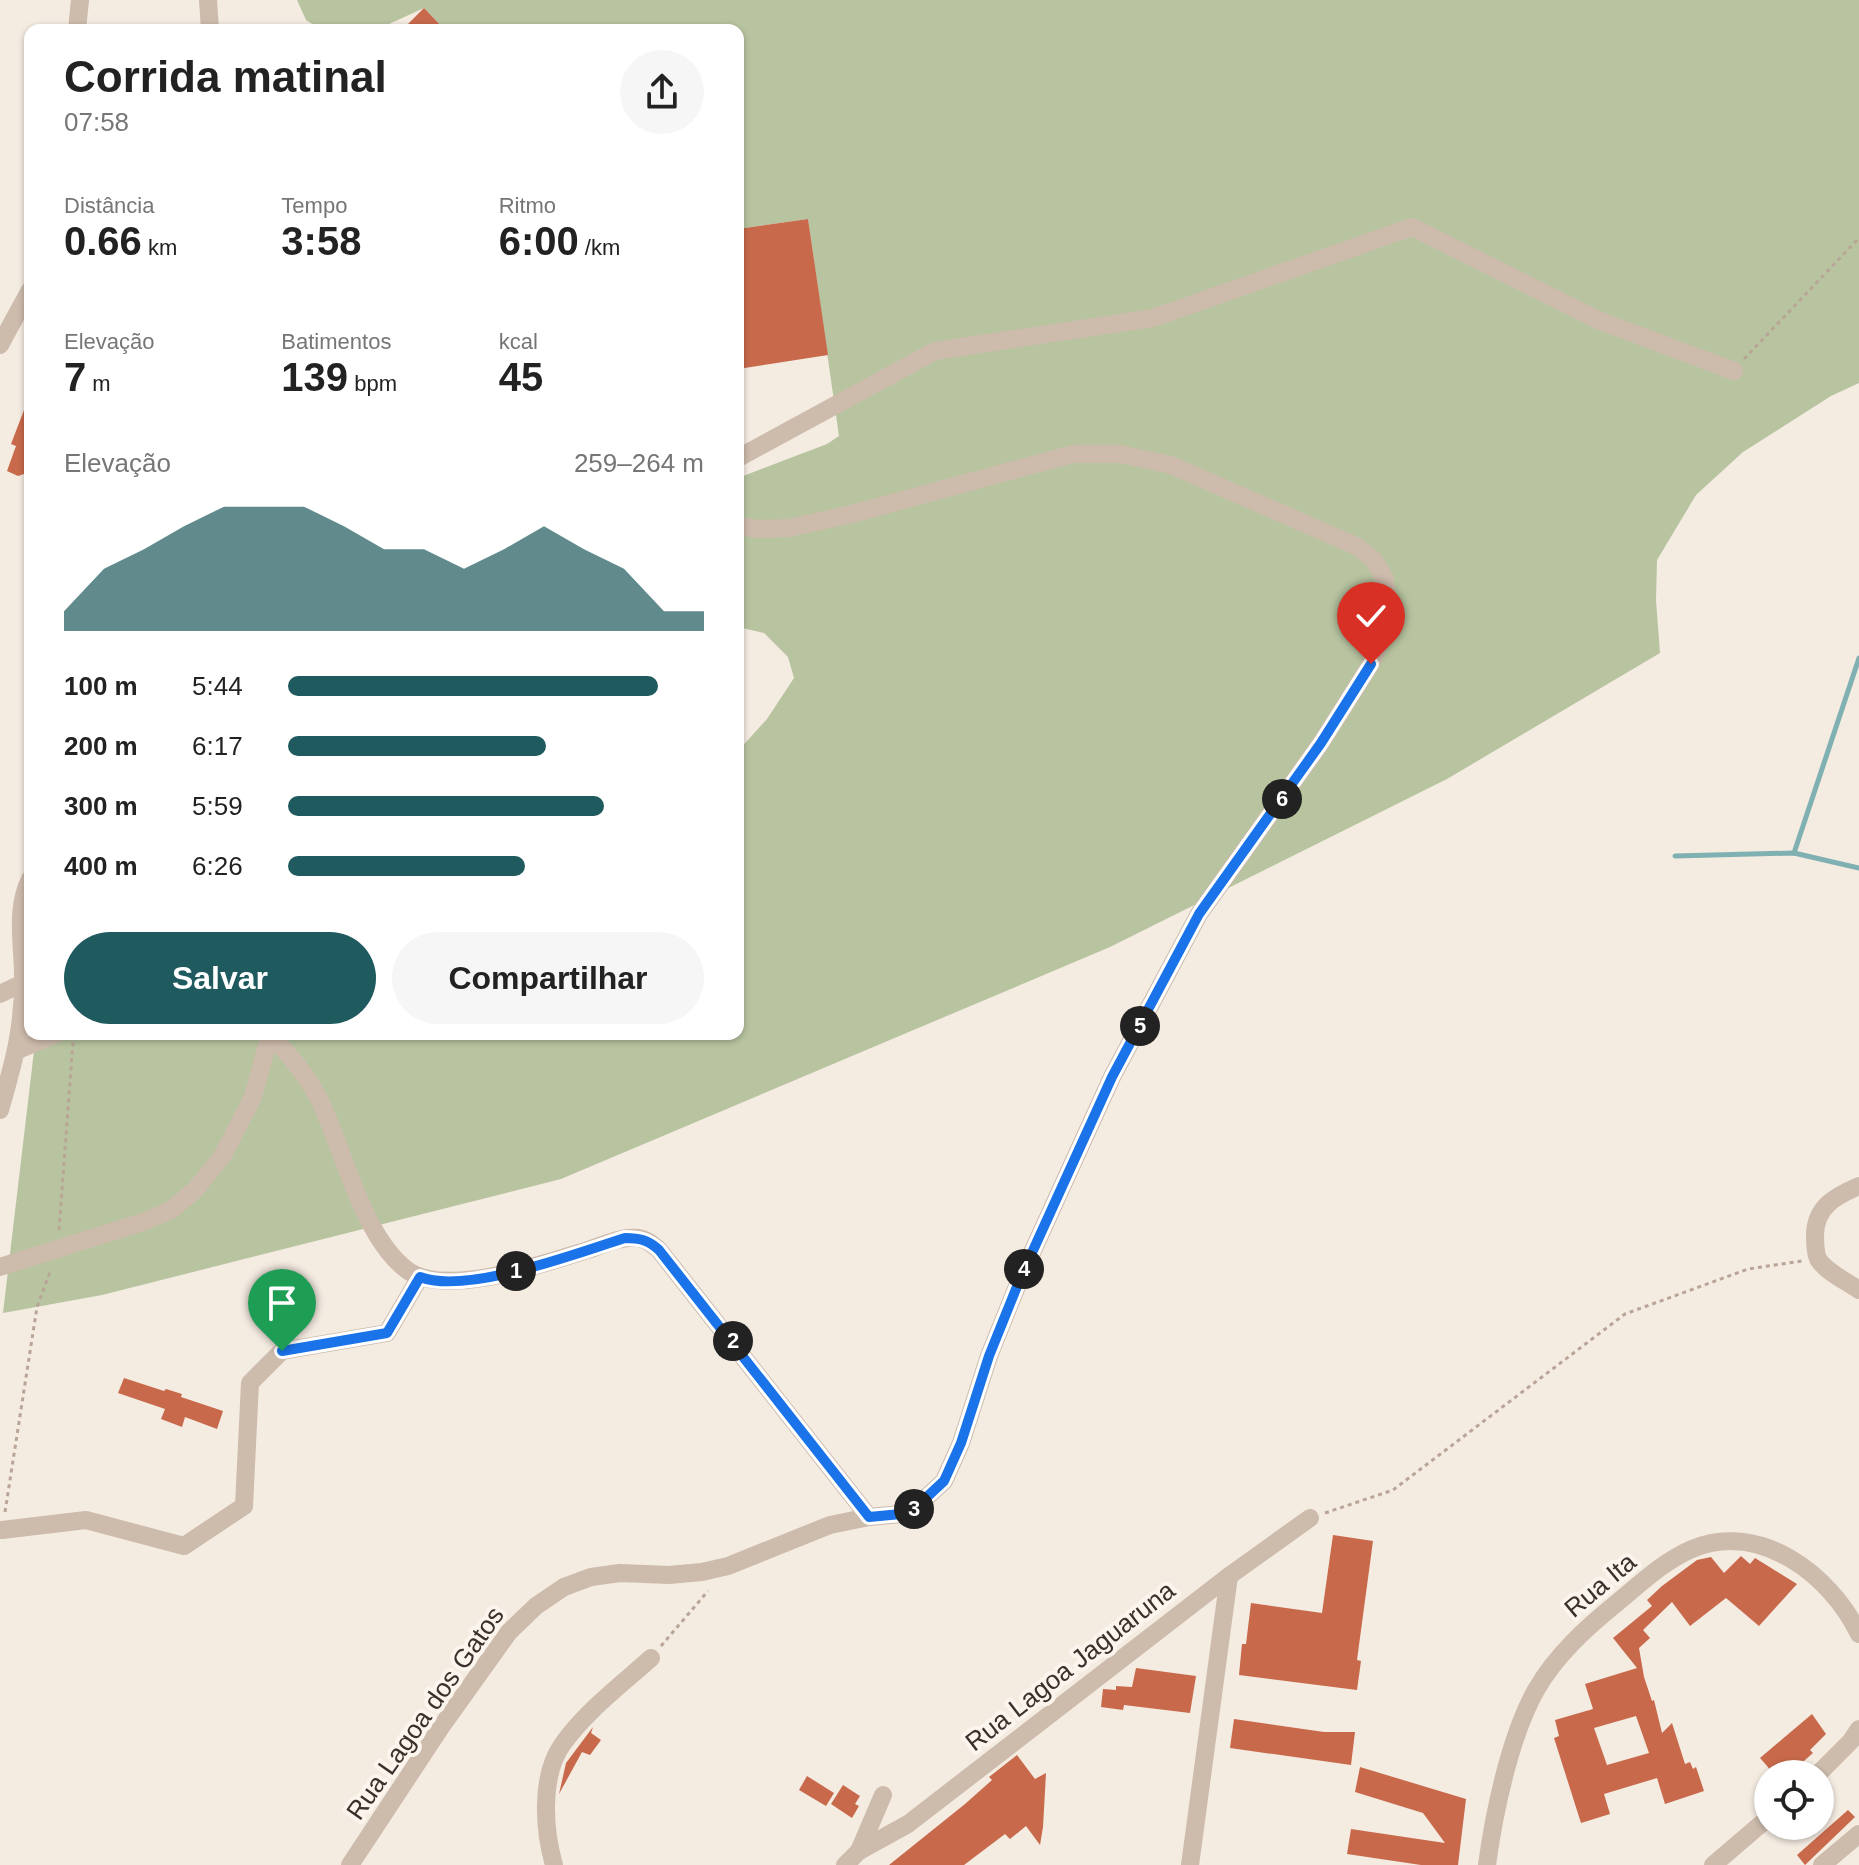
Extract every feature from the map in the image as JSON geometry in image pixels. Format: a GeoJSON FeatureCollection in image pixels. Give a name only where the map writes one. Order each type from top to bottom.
{"type":"FeatureCollection","features":[{"type":"Feature","properties":{"kind":"street"},"geometry":{"type":"LineString","coordinates":[[78,24],[80,0]]}},
{"type":"Feature","properties":{"kind":"street"},"geometry":{"type":"LineString","coordinates":[[208,0],[210,24]]}},
{"type":"Feature","properties":{"kind":"street"},"geometry":{"type":"LineString","coordinates":[[744,455],[935,351],[1153,318],[1412,227],[1598,320],[1734,371]]}},
{"type":"Feature","properties":{"kind":"street"},"geometry":{"type":"LineString","coordinates":[[0,345],[24,301]]}},
{"type":"Feature","properties":{"kind":"street","name":"Rua Lagoa dos Gatos"},"geometry":{"type":"LineString","coordinates":[[350,1865],[441,1727],[509,1632],[536,1606],[564,1587],[591,1577],[620,1573],[669,1575],[715,1569],[830,1525],[901,1514],[914,1509],[944,1481],[961,1443],[989,1356],[1020,1279],[1112,1077],[1199,914],[1321,743],[1371,664],[1385,629],[1388,604],[1385,579],[1374,560],[1356,546],[1171,465],[1120,454],[1073,454],[789,528],[744,527]]}},
{"type":"Feature","properties":{"kind":"street"},"geometry":{"type":"LineString","coordinates":[[0,1110],[18,1050],[23,983],[21,909],[24,891]]}},
{"type":"Feature","properties":{"kind":"street"},"geometry":{"type":"LineString","coordinates":[[0,994],[23,983],[24,979]]}},
{"type":"Feature","properties":{"kind":"street"},"geometry":{"type":"LineString","coordinates":[[18,1050],[42,1040]]}},
{"type":"Feature","properties":{"kind":"street"},"geometry":{"type":"LineString","coordinates":[[0,1267],[143,1222],[171,1210],[195,1190],[223,1155],[253,1097],[268,1040]]}},
{"type":"Feature","properties":{"kind":"street"},"geometry":{"type":"LineString","coordinates":[[275,1040],[306,1074],[368,1217],[386,1249],[403,1268],[420,1277],[448,1281],[537,1267],[625,1238],[648,1241],[659,1250],[722,1327],[869,1517]]}},
{"type":"Feature","properties":{"kind":"street"},"geometry":{"type":"LineString","coordinates":[[1859,1186],[1834,1198],[1822,1208],[1816,1221],[1815,1243],[1818,1258],[1829,1270],[1859,1290]]}},
{"type":"Feature","properties":{"kind":"street"},"geometry":{"type":"LineString","coordinates":[[2,1530],[86,1520],[184,1546],[244,1506],[250,1383],[282,1351],[387,1333],[420,1277]]}},
{"type":"Feature","properties":{"kind":"street","name":"Rua Lagoa Jaguaruna"},"geometry":{"type":"LineString","coordinates":[[859,1851],[908,1824],[1229,1576],[1310,1518]]}},
{"type":"Feature","properties":{"kind":"street","name":"Rua Ita"},"geometry":{"type":"LineString","coordinates":[[1487,1865],[1498,1803],[1509,1764],[1521,1722],[1537,1688],[1577,1636],[1674,1558],[1711,1543],[1746,1543],[1772,1549],[1797,1561],[1815,1575],[1859,1634]]}},
{"type":"Feature","properties":{"kind":"street"},"geometry":{"type":"LineString","coordinates":[[1190,1865],[1229,1576]]}},
{"type":"Feature","properties":{"kind":"street"},"geometry":{"type":"LineString","coordinates":[[554,1865],[546,1819],[549,1777],[560,1748],[651,1658]]}},
{"type":"Feature","properties":{"kind":"street"},"geometry":{"type":"LineString","coordinates":[[1832,1760],[1859,1729]]}},
{"type":"Feature","properties":{"kind":"street"},"geometry":{"type":"LineString","coordinates":[[845,1865],[859,1851],[883,1795]]}},
{"type":"Feature","properties":{"kind":"street"},"geometry":{"type":"LineString","coordinates":[[1713,1865],[1754,1830]]}},
{"type":"Feature","properties":{"kind":"street"},"geometry":{"type":"LineString","coordinates":[[1822,1865],[1859,1834]]}},
{"type":"Feature","properties":{"kind":"path"},"geometry":{"type":"LineString","coordinates":[[1734,371],[1859,238]]}},
{"type":"Feature","properties":{"kind":"path"},"geometry":{"type":"LineString","coordinates":[[2,1530],[37,1307],[57,1249],[74,1040]]}},
{"type":"Feature","properties":{"kind":"path"},"geometry":{"type":"LineString","coordinates":[[1310,1518],[1393,1490],[1625,1314],[1748,1269],[1818,1258]]}},
{"type":"Feature","properties":{"kind":"path"},"geometry":{"type":"LineString","coordinates":[[651,1658],[709,1589]]}},
{"type":"Feature","properties":{"kind":"green space"},"geometry":{"type":"Polygon","coordinates":[[[297,0],[1859,0],[1859,383],[1831,396],[1743,452],[1696,495],[1657,560],[1660,653],[1447,779],[1110,947],[561,1179],[102,1295],[3,1313],[35,1040],[744,1040],[744,744],[767,719],[794,678],[788,657],[764,633],[744,628],[744,476],[827,444],[839,436],[808,219],[744,228],[744,24],[439,24],[424,8],[389,24],[312,24],[306,20],[297,0]]]}},
{"type":"Feature","properties":{"kind":"building"},"geometry":{"type":"Polygon","coordinates":[[[424,8],[439,24],[408,24],[424,8]]]}},
{"type":"Feature","properties":{"kind":"building"},"geometry":{"type":"Polygon","coordinates":[[[808,219],[828,355],[744,368],[744,228],[808,219]]]}},
{"type":"Feature","properties":{"kind":"building"},"geometry":{"type":"Polygon","coordinates":[[[24,410],[24,474],[18,476],[7,471],[16,446],[11,444],[24,410]]]}},
{"type":"Feature","properties":{"kind":"building"},"geometry":{"type":"Polygon","coordinates":[[[124,1378],[182,1394],[181,1397],[223,1411],[217,1429],[185,1417],[182,1427],[161,1419],[165,1409],[118,1393],[124,1378]]]}},
{"type":"Feature","properties":{"kind":"building"},"geometry":{"type":"Polygon","coordinates":[[[1333,1535],[1373,1541],[1357,1660],[1361,1661],[1357,1690],[1239,1675],[1251,1603],[1322,1613],[1333,1535]]]}},
{"type":"Feature","properties":{"kind":"building"},"geometry":{"type":"Polygon","coordinates":[[[1741,1556],[1750,1564],[1755,1558],[1797,1584],[1759,1626],[1726,1598],[1690,1626],[1672,1602],[1643,1630],[1650,1638],[1639,1648],[1644,1677],[1654,1700],[1662,1733],[1672,1723],[1685,1764],[1690,1762],[1693,1769],[1696,1767],[1704,1791],[1665,1804],[1657,1778],[1604,1794],[1610,1814],[1581,1823],[1554,1738],[1559,1736],[1555,1720],[1593,1709],[1585,1684],[1637,1668],[1613,1638],[1652,1606],[1647,1600],[1662,1586],[1697,1560],[1711,1557],[1724,1573],[1741,1556]],[[1636,1716],[1594,1728],[1607,1765],[1649,1753],[1636,1716]]]}},
{"type":"Feature","properties":{"kind":"building"},"geometry":{"type":"Polygon","coordinates":[[[1136,1668],[1196,1676],[1190,1713],[1124,1705],[1123,1710],[1101,1707],[1103,1689],[1132,1687],[1136,1668]]]}},
{"type":"Feature","properties":{"kind":"building"},"geometry":{"type":"Polygon","coordinates":[[[1812,1714],[1826,1734],[1805,1760],[1760,1758],[1812,1714]]]}},
{"type":"Feature","properties":{"kind":"building"},"geometry":{"type":"Polygon","coordinates":[[[1234,1719],[1324,1732],[1355,1732],[1351,1765],[1230,1748],[1234,1719]]]}},
{"type":"Feature","properties":{"kind":"building"},"geometry":{"type":"Polygon","coordinates":[[[593,1727],[591,1733],[601,1740],[590,1755],[582,1752],[559,1794],[566,1763],[593,1727]]]}},
{"type":"Feature","properties":{"kind":"building"},"geometry":{"type":"Polygon","coordinates":[[[1017,1755],[1035,1779],[1046,1773],[1040,1845],[1026,1826],[1010,1839],[1005,1834],[964,1865],[889,1865],[965,1804],[992,1780],[989,1777],[1017,1755]]]}},
{"type":"Feature","properties":{"kind":"building"},"geometry":{"type":"Polygon","coordinates":[[[1360,1767],[1466,1799],[1458,1865],[1421,1865],[1347,1854],[1351,1829],[1445,1843],[1423,1813],[1355,1792],[1360,1767]]]}},
{"type":"Feature","properties":{"kind":"building"},"geometry":{"type":"Polygon","coordinates":[[[807,1776],[834,1793],[826,1806],[799,1790],[807,1776]]]}},
{"type":"Feature","properties":{"kind":"building"},"geometry":{"type":"Polygon","coordinates":[[[843,1785],[860,1796],[855,1804],[859,1806],[852,1818],[831,1804],[843,1785]]]}},
{"type":"Feature","properties":{"kind":"building"},"geometry":{"type":"Polygon","coordinates":[[[1848,1810],[1855,1817],[1834,1837],[1834,1822],[1848,1810]]]}},
{"type":"Feature","properties":{"kind":"building"},"geometry":{"type":"Polygon","coordinates":[[[1814,1840],[1831,1840],[1805,1865],[1797,1855],[1814,1840]]]}},
{"type":"Feature","properties":{"kind":"waterway"},"geometry":{"type":"LineString","coordinates":[[1794,853],[1859,658]]}},
{"type":"Feature","properties":{"kind":"waterway"},"geometry":{"type":"LineString","coordinates":[[1675,856],[1794,853],[1859,868]]}},
{"type":"Feature","properties":{"kind":"route"},"geometry":{"type":"LineString","coordinates":[[282,1351],[387,1333],[420,1277],[448,1281],[490,1276],[537,1267],[625,1238],[638,1238],[659,1250],[869,1517],[901,1514],[914,1509],[944,1481],[961,1443],[989,1356],[1020,1279],[1112,1077],[1199,914],[1321,743],[1371,664]]}}]}
